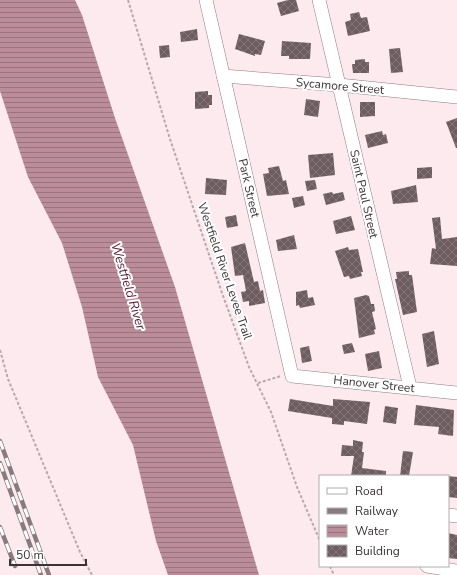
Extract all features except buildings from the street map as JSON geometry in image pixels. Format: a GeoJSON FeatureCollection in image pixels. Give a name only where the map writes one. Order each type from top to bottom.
{"type":"FeatureCollection","features":[{"type":"Feature","properties":{"kind":"street","name":"Park Street"},"geometry":{"type":"LineString","coordinates":[[206,0],[292,376]]}},
{"type":"Feature","properties":{"kind":"street","name":"Saint Paul Street"},"geometry":{"type":"LineString","coordinates":[[319,0],[410,387]]}},
{"type":"Feature","properties":{"kind":"street","name":"Sycamore Street"},"geometry":{"type":"LineString","coordinates":[[223,76],[339,84],[457,98]]}},
{"type":"Feature","properties":{"kind":"street","name":"Hanover Street"},"geometry":{"type":"LineString","coordinates":[[292,376],[457,393]]}},
{"type":"Feature","properties":{"kind":"street"},"geometry":{"type":"LineString","coordinates":[[433,567],[457,571]]}},
{"type":"Feature","properties":{"kind":"path","name":"Westfield River Levee Trail"},"geometry":{"type":"LineString","coordinates":[[128,0],[170,139],[198,224],[249,367],[271,412],[297,487],[319,540]]}},
{"type":"Feature","properties":{"kind":"path"},"geometry":{"type":"LineString","coordinates":[[0,350],[8,379],[80,552],[92,575]]}},
{"type":"Feature","properties":{"kind":"path"},"geometry":{"type":"LineString","coordinates":[[258,383],[277,377],[292,376]]}},
{"type":"Feature","properties":{"kind":"water","name":"Westfield River"},"geometry":{"type":"Polygon","coordinates":[[[0,0],[75,0],[82,15],[115,118],[175,287],[259,575],[168,575],[156,541],[133,445],[98,377],[82,307],[62,243],[28,177],[0,91],[0,0]]]}},
{"type":"Feature","properties":{"kind":"railway"},"geometry":{"type":"LineString","coordinates":[[0,441],[49,575]]}},
{"type":"Feature","properties":{"kind":"railway"},"geometry":{"type":"LineString","coordinates":[[0,463],[41,575]]}},
{"type":"Feature","properties":{"kind":"railway"},"geometry":{"type":"LineString","coordinates":[[0,527],[15,566]]}}]}
